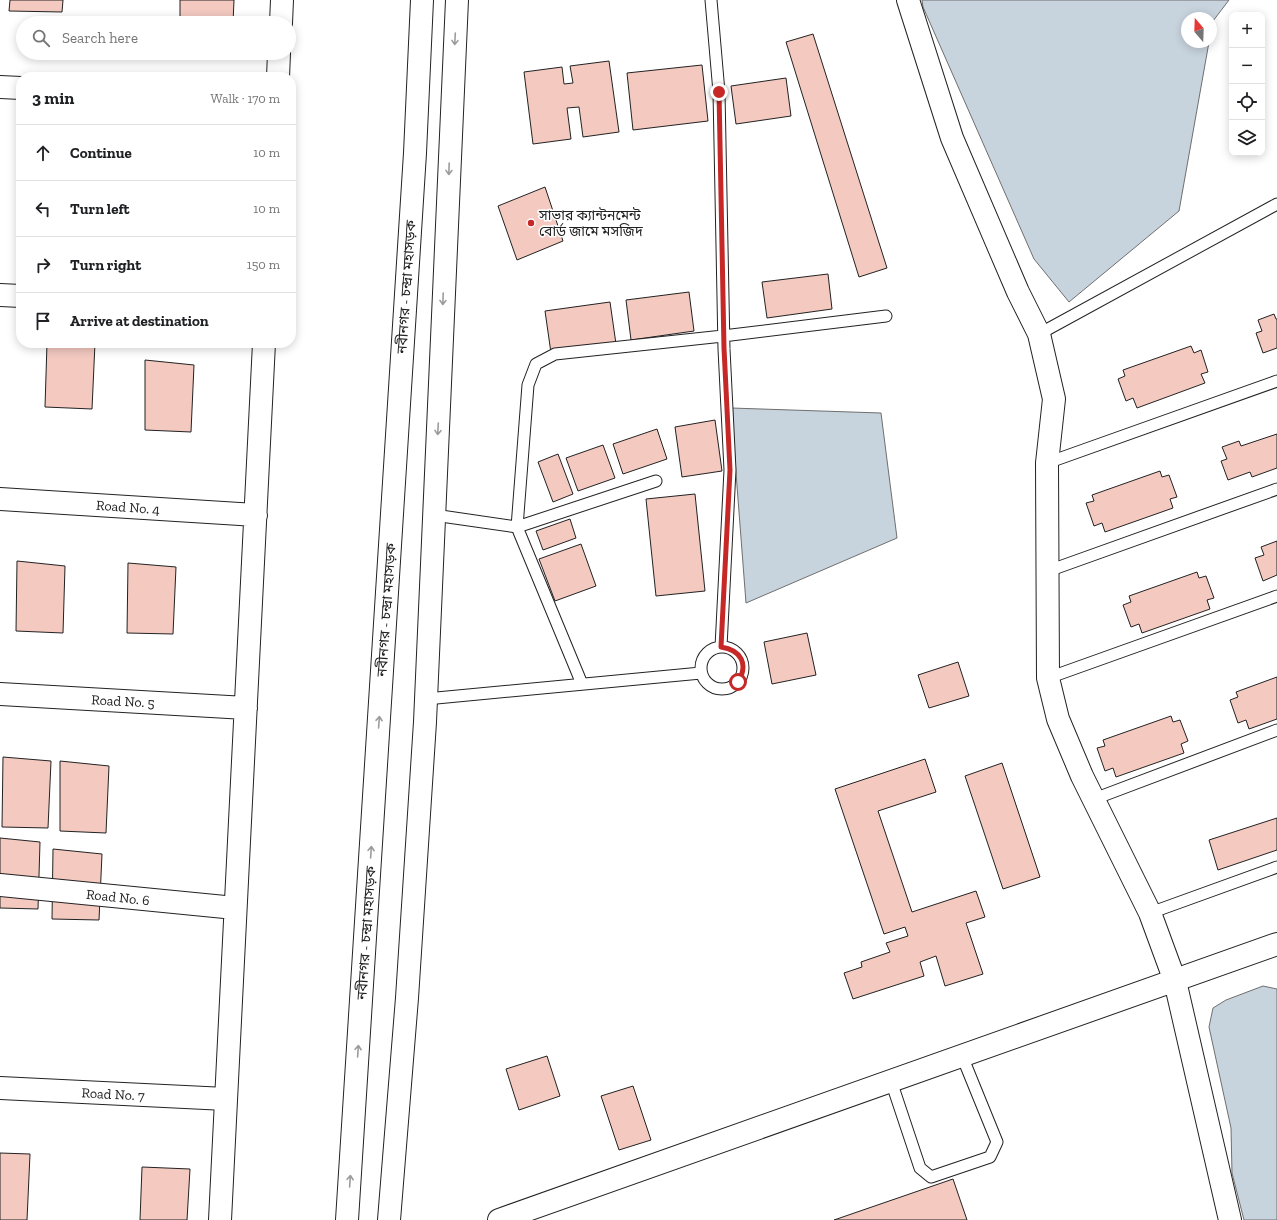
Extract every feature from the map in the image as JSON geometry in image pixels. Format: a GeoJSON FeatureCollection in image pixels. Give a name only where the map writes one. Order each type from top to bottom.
{"type":"FeatureCollection","features":[{"type":"Feature","properties":{"kind":"main road"},"geometry":{"type":"LineString","coordinates":[[281,16],[282,0]]}},
{"type":"Feature","properties":{"kind":"main road","name":"নবীনগর - চন্দ্রা মহাসড়ক"},"geometry":{"type":"LineString","coordinates":[[347,1220],[415,153],[422,0]]}},
{"type":"Feature","properties":{"kind":"main road"},"geometry":{"type":"LineString","coordinates":[[389,1220],[407,998],[426,699],[457,0]]}},
{"type":"Feature","properties":{"kind":"main road"},"geometry":{"type":"LineString","coordinates":[[908,0],[952,138],[1018,292],[1039,334],[1054,399],[1047,463],[1048,678],[1058,719],[1082,776],[1150,913],[1175,981],[1230,1220]]}},
{"type":"Feature","properties":{"kind":"main road"},"geometry":{"type":"LineString","coordinates":[[278,72],[279,60]]}},
{"type":"Feature","properties":{"kind":"main road"},"geometry":{"type":"LineString","coordinates":[[0,87],[16,88]]}},
{"type":"Feature","properties":{"kind":"main road"},"geometry":{"type":"LineString","coordinates":[[0,295],[16,296]]}},
{"type":"Feature","properties":{"kind":"main road"},"geometry":{"type":"LineString","coordinates":[[220,1220],[264,348]]}},
{"type":"Feature","properties":{"kind":"main road","name":"Road No. 4"},"geometry":{"type":"LineString","coordinates":[[0,499],[256,515]]}},
{"type":"Feature","properties":{"kind":"main road","name":"Road No. 5"},"geometry":{"type":"LineString","coordinates":[[0,694],[246,708]]}},
{"type":"Feature","properties":{"kind":"main road","name":"Road No. 6"},"geometry":{"type":"LineString","coordinates":[[0,885],[236,908]]}},
{"type":"Feature","properties":{"kind":"main road"},"geometry":{"type":"LineString","coordinates":[[499,1220],[1277,944]]}},
{"type":"Feature","properties":{"kind":"main road","name":"Road No. 7"},"geometry":{"type":"LineString","coordinates":[[0,1088],[226,1099]]}},
{"type":"Feature","properties":{"kind":"lane"},"geometry":{"type":"LineString","coordinates":[[711,0],[719,92],[724,336],[730,470],[721,647]]}},
{"type":"Feature","properties":{"kind":"lane"},"geometry":{"type":"LineString","coordinates":[[1039,334],[1277,204]]}},
{"type":"Feature","properties":{"kind":"lane"},"geometry":{"type":"LineString","coordinates":[[582,684],[517,527],[528,385],[536,364],[555,354],[724,336],[886,316]]}},
{"type":"Feature","properties":{"kind":"lane"},"geometry":{"type":"LineString","coordinates":[[1047,463],[1277,381]]}},
{"type":"Feature","properties":{"kind":"lane"},"geometry":{"type":"LineString","coordinates":[[434,515],[517,527],[656,481]]}},
{"type":"Feature","properties":{"kind":"lane"},"geometry":{"type":"LineString","coordinates":[[1048,571],[1277,489]]}},
{"type":"Feature","properties":{"kind":"lane"},"geometry":{"type":"LineString","coordinates":[[1048,678],[1277,596]]}},
{"type":"Feature","properties":{"kind":"lane"},"geometry":{"type":"LineString","coordinates":[[721,647],[729,648],[736,652],[741,659],[743,667],[742,675],[738,682],[732,687],[724,690],[708,684],[703,678],[702,673],[702,662],[706,654],[721,647]]}},
{"type":"Feature","properties":{"kind":"lane"},"geometry":{"type":"LineString","coordinates":[[426,699],[702,673]]}},
{"type":"Feature","properties":{"kind":"lane"},"geometry":{"type":"LineString","coordinates":[[1094,799],[1277,730]]}},
{"type":"Feature","properties":{"kind":"lane"},"geometry":{"type":"LineString","coordinates":[[1150,913],[1277,867]]}},
{"type":"Feature","properties":{"kind":"lane"},"geometry":{"type":"LineString","coordinates":[[891,1081],[920,1168],[931,1177],[990,1157],[997,1142],[962,1056]]}},
{"type":"Feature","properties":{"kind":"shaded area"},"geometry":{"type":"Polygon","coordinates":[[[922,0],[1229,0],[1217,16],[1217,12],[1181,12],[1181,48],[1208,48],[1179,211],[1069,302],[1034,259],[923,7],[922,0]]]}},
{"type":"Feature","properties":{"kind":"shaded area"},"geometry":{"type":"Polygon","coordinates":[[[731,408],[881,413],[897,538],[746,603],[731,408]]]}},
{"type":"Feature","properties":{"kind":"shaded area"},"geometry":{"type":"Polygon","coordinates":[[[1263,986],[1277,989],[1277,1220],[1244,1220],[1232,1173],[1231,1128],[1209,1027],[1213,1008],[1226,1000],[1263,986]]]}},
{"type":"Feature","properties":{"kind":"building"},"geometry":{"type":"Polygon","coordinates":[[[10,0],[63,0],[62,12],[9,11],[10,0]]]}},
{"type":"Feature","properties":{"kind":"building"},"geometry":{"type":"Polygon","coordinates":[[[180,0],[234,0],[233,16],[180,16],[180,0]]]}},
{"type":"Feature","properties":{"kind":"building"},"geometry":{"type":"Polygon","coordinates":[[[813,34],[887,268],[859,277],[786,42],[813,34]]]}},
{"type":"Feature","properties":{"kind":"building"},"geometry":{"type":"Polygon","coordinates":[[[609,61],[619,132],[583,137],[579,107],[567,108],[571,139],[533,144],[524,72],[562,67],[564,84],[573,83],[570,66],[609,61]]]}},
{"type":"Feature","properties":{"kind":"building"},"geometry":{"type":"Polygon","coordinates":[[[702,65],[708,121],[633,130],[627,73],[702,65]]]}},
{"type":"Feature","properties":{"kind":"building"},"geometry":{"type":"Polygon","coordinates":[[[786,78],[791,116],[736,124],[731,86],[786,78]]]}},
{"type":"Feature","properties":{"kind":"building","name":"সাভার ক্যান্টনমেন্ট বোর্ড জামে মসজিদ"},"geometry":{"type":"Polygon","coordinates":[[[545,187],[563,241],[517,260],[498,206],[545,187]]]}},
{"type":"Feature","properties":{"kind":"building"},"geometry":{"type":"Polygon","coordinates":[[[828,274],[832,309],[767,318],[762,282],[828,274]]]}},
{"type":"Feature","properties":{"kind":"building"},"geometry":{"type":"Polygon","coordinates":[[[689,292],[694,331],[631,340],[626,300],[689,292]]]}},
{"type":"Feature","properties":{"kind":"building"},"geometry":{"type":"Polygon","coordinates":[[[610,302],[616,344],[551,353],[545,311],[610,302]]]}},
{"type":"Feature","properties":{"kind":"building"},"geometry":{"type":"Polygon","coordinates":[[[1274,314],[1277,319],[1277,348],[1263,353],[1256,333],[1262,331],[1258,320],[1274,314]]]}},
{"type":"Feature","properties":{"kind":"building"},"geometry":{"type":"Polygon","coordinates":[[[1191,346],[1194,353],[1201,350],[1208,372],[1201,374],[1205,383],[1137,408],[1133,398],[1126,401],[1118,379],[1125,376],[1123,370],[1191,346]]]}},
{"type":"Feature","properties":{"kind":"building"},"geometry":{"type":"Polygon","coordinates":[[[47,348],[95,348],[92,409],[45,407],[47,348]]]}},
{"type":"Feature","properties":{"kind":"building"},"geometry":{"type":"Polygon","coordinates":[[[145,360],[194,365],[191,432],[145,430],[145,360]]]}},
{"type":"Feature","properties":{"kind":"building"},"geometry":{"type":"Polygon","coordinates":[[[715,420],[722,471],[682,477],[675,427],[715,420]]]}},
{"type":"Feature","properties":{"kind":"building"},"geometry":{"type":"Polygon","coordinates":[[[657,429],[667,459],[623,474],[613,444],[657,429]]]}},
{"type":"Feature","properties":{"kind":"building"},"geometry":{"type":"Polygon","coordinates":[[[1277,434],[1277,468],[1252,477],[1250,472],[1228,480],[1221,461],[1227,459],[1222,447],[1239,441],[1241,446],[1277,434]]]}},
{"type":"Feature","properties":{"kind":"building"},"geometry":{"type":"Polygon","coordinates":[[[603,445],[615,478],[578,491],[566,458],[603,445]]]}},
{"type":"Feature","properties":{"kind":"building"},"geometry":{"type":"Polygon","coordinates":[[[558,454],[573,494],[553,502],[538,462],[558,454]]]}},
{"type":"Feature","properties":{"kind":"building"},"geometry":{"type":"Polygon","coordinates":[[[1160,471],[1162,477],[1169,475],[1177,497],[1170,499],[1173,508],[1105,532],[1102,523],[1094,526],[1086,503],[1094,501],[1092,495],[1160,471]]]}},
{"type":"Feature","properties":{"kind":"building"},"geometry":{"type":"Polygon","coordinates":[[[695,494],[705,591],[656,596],[646,499],[695,494]]]}},
{"type":"Feature","properties":{"kind":"building"},"geometry":{"type":"Polygon","coordinates":[[[570,519],[576,538],[543,550],[536,531],[570,519]]]}},
{"type":"Feature","properties":{"kind":"building"},"geometry":{"type":"Polygon","coordinates":[[[1277,541],[1277,575],[1263,581],[1255,558],[1264,555],[1261,547],[1277,541]]]}},
{"type":"Feature","properties":{"kind":"building"},"geometry":{"type":"Polygon","coordinates":[[[581,544],[596,586],[555,601],[539,559],[581,544]]]}},
{"type":"Feature","properties":{"kind":"building"},"geometry":{"type":"Polygon","coordinates":[[[17,561],[65,566],[63,633],[16,631],[17,561]]]}},
{"type":"Feature","properties":{"kind":"building"},"geometry":{"type":"Polygon","coordinates":[[[128,563],[176,567],[173,634],[127,633],[128,563]]]}},
{"type":"Feature","properties":{"kind":"building"},"geometry":{"type":"Polygon","coordinates":[[[1197,572],[1199,578],[1206,576],[1214,598],[1207,600],[1210,609],[1142,633],[1139,624],[1131,627],[1123,605],[1131,602],[1129,596],[1197,572]]]}},
{"type":"Feature","properties":{"kind":"building"},"geometry":{"type":"Polygon","coordinates":[[[807,633],[816,675],[772,684],[764,642],[807,633]]]}},
{"type":"Feature","properties":{"kind":"building"},"geometry":{"type":"Polygon","coordinates":[[[958,662],[969,696],[929,708],[918,675],[958,662]]]}},
{"type":"Feature","properties":{"kind":"building"},"geometry":{"type":"Polygon","coordinates":[[[1277,677],[1277,719],[1249,729],[1246,720],[1238,723],[1230,700],[1238,697],[1236,692],[1277,677]]]}},
{"type":"Feature","properties":{"kind":"building"},"geometry":{"type":"Polygon","coordinates":[[[1171,716],[1173,722],[1180,720],[1188,741],[1181,744],[1184,753],[1116,777],[1113,768],[1105,771],[1097,748],[1105,746],[1103,740],[1171,716]]]}},
{"type":"Feature","properties":{"kind":"building"},"geometry":{"type":"Polygon","coordinates":[[[3,757],[51,761],[48,828],[2,827],[3,757]]]}},
{"type":"Feature","properties":{"kind":"building"},"geometry":{"type":"Polygon","coordinates":[[[925,759],[936,792],[878,811],[912,912],[976,891],[985,917],[966,923],[983,974],[945,986],[936,956],[920,962],[924,976],[853,999],[844,973],[862,967],[861,962],[890,952],[886,943],[908,936],[905,927],[884,934],[835,789],[925,759]]]}},
{"type":"Feature","properties":{"kind":"building"},"geometry":{"type":"Polygon","coordinates":[[[60,761],[109,766],[106,833],[60,831],[60,761]]]}},
{"type":"Feature","properties":{"kind":"building"},"geometry":{"type":"Polygon","coordinates":[[[1002,763],[1040,877],[1003,889],[965,776],[1002,763]]]}},
{"type":"Feature","properties":{"kind":"building"},"geometry":{"type":"Polygon","coordinates":[[[1277,818],[1277,850],[1218,870],[1209,840],[1277,818]]]}},
{"type":"Feature","properties":{"kind":"building"},"geometry":{"type":"Polygon","coordinates":[[[0,838],[40,842],[38,909],[0,908],[0,838]]]}},
{"type":"Feature","properties":{"kind":"building"},"geometry":{"type":"Polygon","coordinates":[[[53,849],[102,854],[99,920],[52,919],[53,849]]]}},
{"type":"Feature","properties":{"kind":"building"},"geometry":{"type":"Polygon","coordinates":[[[547,1056],[560,1096],[519,1110],[506,1069],[547,1056]]]}},
{"type":"Feature","properties":{"kind":"building"},"geometry":{"type":"Polygon","coordinates":[[[633,1086],[651,1140],[619,1150],[601,1096],[633,1086]]]}},
{"type":"Feature","properties":{"kind":"building"},"geometry":{"type":"Polygon","coordinates":[[[0,1153],[30,1154],[27,1220],[0,1220],[0,1153]]]}},
{"type":"Feature","properties":{"kind":"building"},"geometry":{"type":"Polygon","coordinates":[[[142,1167],[190,1169],[187,1220],[140,1220],[142,1167]]]}},
{"type":"Feature","properties":{"kind":"building"},"geometry":{"type":"Polygon","coordinates":[[[953,1179],[967,1220],[834,1220],[953,1179]]]}},
{"type":"Feature","properties":{"kind":"place","name":"সাভার ক্যান্টনমেন্ট বোর্ড জামে মসজিদ"},"geometry":{"type":"Point","coordinates":[531,223]}},
{"type":"Feature","properties":{"kind":"route"},"geometry":{"type":"LineString","coordinates":[[719,92],[724,348],[730,470],[721,647],[729,648],[736,652],[741,659],[743,667],[742,675],[738,682]]}}]}
